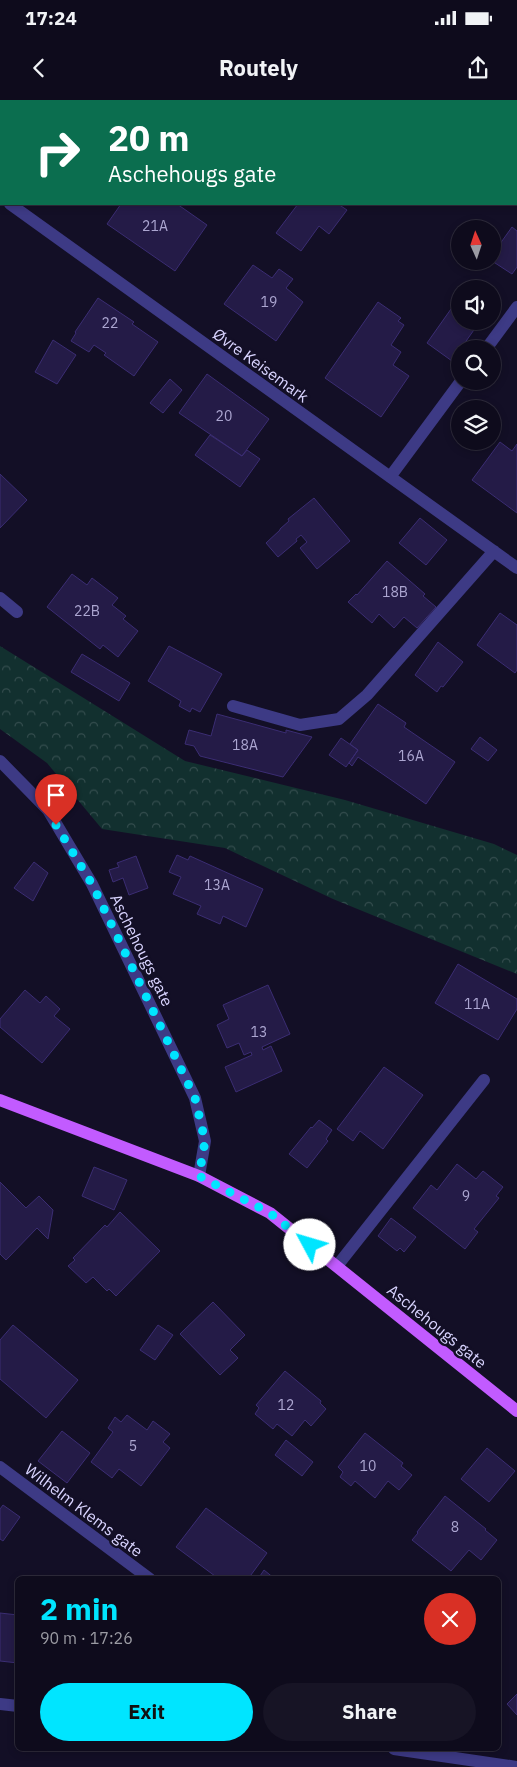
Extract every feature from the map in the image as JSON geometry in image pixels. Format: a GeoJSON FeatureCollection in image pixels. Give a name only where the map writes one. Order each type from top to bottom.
{"type":"FeatureCollection","features":[{"type":"Feature","properties":{"kind":"main road","name":"Aschehougs gate"},"geometry":{"type":"LineString","coordinates":[[0,1100],[199,1176],[270,1213],[517,1411]]}},
{"type":"Feature","properties":{"kind":"street","name":"Øvre Keisemark"},"geometry":{"type":"LineString","coordinates":[[11,205],[517,568]]}},
{"type":"Feature","properties":{"kind":"street"},"geometry":{"type":"LineString","coordinates":[[493,340],[517,307]]}},
{"type":"Feature","properties":{"kind":"street"},"geometry":{"type":"LineString","coordinates":[[390,477],[454,390]]}},
{"type":"Feature","properties":{"kind":"street"},"geometry":{"type":"LineString","coordinates":[[232,706],[300,725],[339,719],[367,695],[494,551]]}},
{"type":"Feature","properties":{"kind":"street"},"geometry":{"type":"LineString","coordinates":[[0,598],[17,612]]}},
{"type":"Feature","properties":{"kind":"street","name":"Aschehougs gate"},"geometry":{"type":"LineString","coordinates":[[0,761],[48,810],[92,884],[195,1098],[205,1141],[199,1176]]}},
{"type":"Feature","properties":{"kind":"street"},"geometry":{"type":"LineString","coordinates":[[337,1266],[484,1080]]}},
{"type":"Feature","properties":{"kind":"street","name":"Wilhelm Klems gate"},"geometry":{"type":"LineString","coordinates":[[0,1467],[146,1576]]}},
{"type":"Feature","properties":{"kind":"street"},"geometry":{"type":"LineString","coordinates":[[0,1704],[15,1706]]}},
{"type":"Feature","properties":{"kind":"street"},"geometry":{"type":"LineString","coordinates":[[408,1751],[517,1766]]}},
{"type":"Feature","properties":{"kind":"green space"},"geometry":{"type":"Polygon","coordinates":[[[0,646],[185,761],[345,800],[494,844],[517,855],[517,974],[333,899],[225,848],[102,829],[47,763],[0,729],[0,646]]]}},
{"type":"Feature","properties":{"kind":"building"},"geometry":{"type":"Polygon","coordinates":[[[120,205],[178,205],[207,225],[175,271],[107,224],[120,205]]]}},
{"type":"Feature","properties":{"kind":"building"},"geometry":{"type":"Polygon","coordinates":[[[297,205],[340,205],[347,210],[329,234],[319,226],[301,251],[276,233],[297,205]]]}},
{"type":"Feature","properties":{"kind":"building"},"geometry":{"type":"Polygon","coordinates":[[[512,227],[517,231],[517,267],[512,274],[501,267],[501,242],[512,227]]]}},
{"type":"Feature","properties":{"kind":"building"},"geometry":{"type":"Polygon","coordinates":[[[253,265],[272,278],[279,269],[293,279],[286,288],[303,302],[276,341],[224,304],[253,265]]]}},
{"type":"Feature","properties":{"kind":"building"},"geometry":{"type":"Polygon","coordinates":[[[98,298],[134,322],[132,324],[158,342],[134,376],[104,355],[106,353],[94,345],[89,352],[71,341],[98,298]]]}},
{"type":"Feature","properties":{"kind":"building"},"geometry":{"type":"Polygon","coordinates":[[[378,302],[401,318],[398,321],[404,325],[391,345],[401,352],[393,365],[409,376],[381,417],[325,378],[378,302]]]}},
{"type":"Feature","properties":{"kind":"building"},"geometry":{"type":"Polygon","coordinates":[[[451,309],[451,330],[474,330],[467,340],[451,340],[451,360],[427,343],[451,309]]]}},
{"type":"Feature","properties":{"kind":"building"},"geometry":{"type":"Polygon","coordinates":[[[53,340],[76,355],[57,384],[35,372],[53,340]]]}},
{"type":"Feature","properties":{"kind":"building"},"geometry":{"type":"Polygon","coordinates":[[[207,374],[269,419],[242,456],[179,413],[207,374]]]}},
{"type":"Feature","properties":{"kind":"building"},"geometry":{"type":"Polygon","coordinates":[[[170,379],[182,390],[163,413],[150,403],[170,379]]]}},
{"type":"Feature","properties":{"kind":"building"},"geometry":{"type":"Polygon","coordinates":[[[210,435],[242,456],[247,450],[260,459],[240,487],[195,455],[210,435]]]}},
{"type":"Feature","properties":{"kind":"building"},"geometry":{"type":"Polygon","coordinates":[[[501,443],[512,451],[517,444],[517,513],[472,480],[494,450],[501,450],[501,443]]]}},
{"type":"Feature","properties":{"kind":"building"},"geometry":{"type":"Polygon","coordinates":[[[0,474],[27,500],[0,528],[0,474]]]}},
{"type":"Feature","properties":{"kind":"building"},"geometry":{"type":"Polygon","coordinates":[[[314,498],[350,541],[317,569],[300,548],[307,542],[301,535],[296,539],[297,541],[278,557],[266,543],[289,521],[288,519],[314,498]]]}},
{"type":"Feature","properties":{"kind":"building"},"geometry":{"type":"Polygon","coordinates":[[[420,518],[447,540],[426,565],[399,543],[420,518]]]}},
{"type":"Feature","properties":{"kind":"building"},"geometry":{"type":"Polygon","coordinates":[[[387,561],[425,594],[423,596],[436,607],[417,628],[404,617],[394,628],[379,614],[372,623],[348,602],[357,595],[387,561]]]}},
{"type":"Feature","properties":{"kind":"building"},"geometry":{"type":"Polygon","coordinates":[[[72,574],[87,585],[92,578],[118,598],[112,605],[126,616],[123,619],[138,631],[118,657],[103,645],[100,649],[47,607],[72,574]]]}},
{"type":"Feature","properties":{"kind":"building"},"geometry":{"type":"Polygon","coordinates":[[[500,613],[517,625],[517,670],[515,673],[477,645],[500,613]]]}},
{"type":"Feature","properties":{"kind":"building"},"geometry":{"type":"Polygon","coordinates":[[[438,642],[463,662],[437,692],[415,675],[438,642]]]}},
{"type":"Feature","properties":{"kind":"building"},"geometry":{"type":"Polygon","coordinates":[[[169,646],[222,674],[200,712],[192,708],[190,712],[179,706],[181,701],[148,681],[169,646]]]}},
{"type":"Feature","properties":{"kind":"building"},"geometry":{"type":"Polygon","coordinates":[[[82,654],[130,683],[119,701],[71,672],[82,654]]]}},
{"type":"Feature","properties":{"kind":"building"},"geometry":{"type":"Polygon","coordinates":[[[378,704],[406,723],[404,727],[455,762],[426,804],[358,757],[352,766],[349,763],[358,750],[350,744],[378,704]]]}},
{"type":"Feature","properties":{"kind":"building"},"geometry":{"type":"Polygon","coordinates":[[[217,714],[286,733],[286,730],[312,737],[283,777],[200,756],[194,746],[185,744],[189,730],[211,736],[217,714]]]}},
{"type":"Feature","properties":{"kind":"building"},"geometry":{"type":"Polygon","coordinates":[[[480,737],[497,750],[488,761],[471,749],[480,737]]]}},
{"type":"Feature","properties":{"kind":"building"},"geometry":{"type":"Polygon","coordinates":[[[341,738],[358,750],[346,767],[329,755],[341,738]]]}},
{"type":"Feature","properties":{"kind":"building"},"geometry":{"type":"Polygon","coordinates":[[[177,855],[188,860],[190,856],[263,889],[246,927],[223,916],[220,924],[197,914],[201,906],[173,894],[181,877],[169,872],[177,855]]]}},
{"type":"Feature","properties":{"kind":"building"},"geometry":{"type":"Polygon","coordinates":[[[136,856],[148,888],[129,895],[123,878],[113,882],[109,870],[119,867],[117,863],[136,856]]]}},
{"type":"Feature","properties":{"kind":"building"},"geometry":{"type":"Polygon","coordinates":[[[34,862],[48,873],[33,901],[14,888],[34,862]]]}},
{"type":"Feature","properties":{"kind":"building"},"geometry":{"type":"Polygon","coordinates":[[[458,964],[517,999],[517,1009],[498,1040],[435,1003],[458,964]]]}},
{"type":"Feature","properties":{"kind":"building"},"geometry":{"type":"Polygon","coordinates":[[[268,985],[290,1034],[262,1047],[263,1050],[271,1046],[282,1071],[236,1092],[225,1067],[252,1055],[251,1052],[244,1055],[239,1043],[227,1048],[217,1025],[229,1019],[223,1005],[268,985]]]}},
{"type":"Feature","properties":{"kind":"building"},"geometry":{"type":"Polygon","coordinates":[[[25,990],[40,1003],[46,996],[60,1009],[54,1016],[70,1029],[42,1063],[0,1027],[0,1019],[25,990]]]}},
{"type":"Feature","properties":{"kind":"building"},"geometry":{"type":"Polygon","coordinates":[[[384,1067],[423,1095],[383,1149],[360,1131],[353,1141],[337,1129],[384,1067]]]}},
{"type":"Feature","properties":{"kind":"building"},"geometry":{"type":"Polygon","coordinates":[[[319,1120],[332,1130],[326,1139],[328,1141],[307,1168],[289,1154],[319,1120]]]}},
{"type":"Feature","properties":{"kind":"building"},"geometry":{"type":"Polygon","coordinates":[[[457,1164],[476,1179],[483,1171],[503,1187],[496,1196],[499,1198],[474,1229],[478,1232],[465,1249],[413,1208],[431,1185],[437,1190],[457,1164]]]}},
{"type":"Feature","properties":{"kind":"building"},"geometry":{"type":"Polygon","coordinates":[[[94,1167],[127,1180],[114,1210],[82,1196],[94,1167]]]}},
{"type":"Feature","properties":{"kind":"building"},"geometry":{"type":"Polygon","coordinates":[[[0,1182],[26,1208],[39,1196],[53,1210],[48,1239],[37,1228],[6,1260],[0,1254],[0,1182]]]}},
{"type":"Feature","properties":{"kind":"building"},"geometry":{"type":"Polygon","coordinates":[[[120,1212],[160,1251],[116,1296],[109,1289],[107,1291],[93,1277],[86,1283],[68,1266],[75,1260],[73,1258],[105,1225],[107,1227],[120,1212]]]}},
{"type":"Feature","properties":{"kind":"building"},"geometry":{"type":"Polygon","coordinates":[[[391,1218],[416,1237],[404,1252],[400,1248],[397,1251],[378,1236],[391,1218]]]}},
{"type":"Feature","properties":{"kind":"building"},"geometry":{"type":"Polygon","coordinates":[[[213,1302],[245,1335],[230,1350],[238,1358],[220,1375],[180,1334],[213,1302]]]}},
{"type":"Feature","properties":{"kind":"building"},"geometry":{"type":"Polygon","coordinates":[[[13,1325],[78,1380],[46,1418],[0,1379],[0,1340],[13,1325]]]}},
{"type":"Feature","properties":{"kind":"building"},"geometry":{"type":"Polygon","coordinates":[[[158,1325],[173,1335],[155,1360],[140,1350],[158,1325]]]}},
{"type":"Feature","properties":{"kind":"building"},"geometry":{"type":"Polygon","coordinates":[[[285,1371],[321,1401],[320,1403],[326,1409],[311,1426],[305,1420],[292,1436],[277,1424],[273,1429],[255,1414],[259,1408],[256,1405],[285,1371]]]}},
{"type":"Feature","properties":{"kind":"building"},"geometry":{"type":"Polygon","coordinates":[[[127,1415],[147,1430],[153,1421],[170,1434],[163,1442],[170,1448],[141,1486],[119,1469],[112,1478],[91,1462],[113,1432],[108,1428],[115,1417],[121,1422],[127,1415]]]}},
{"type":"Feature","properties":{"kind":"building"},"geometry":{"type":"Polygon","coordinates":[[[62,1431],[90,1453],[67,1483],[38,1461],[62,1431]]]}},
{"type":"Feature","properties":{"kind":"building"},"geometry":{"type":"Polygon","coordinates":[[[365,1433],[403,1463],[401,1466],[412,1475],[399,1490],[388,1481],[375,1498],[355,1481],[351,1486],[340,1477],[343,1472],[338,1467],[365,1433]]]}},
{"type":"Feature","properties":{"kind":"building"},"geometry":{"type":"Polygon","coordinates":[[[286,1440],[313,1462],[302,1476],[275,1455],[286,1440]]]}},
{"type":"Feature","properties":{"kind":"building"},"geometry":{"type":"Polygon","coordinates":[[[487,1448],[515,1471],[489,1502],[461,1479],[487,1448]]]}},
{"type":"Feature","properties":{"kind":"building"},"geometry":{"type":"Polygon","coordinates":[[[445,1496],[497,1540],[481,1560],[469,1550],[451,1571],[412,1540],[445,1496]]]}},
{"type":"Feature","properties":{"kind":"building"},"geometry":{"type":"Polygon","coordinates":[[[3,1505],[20,1517],[3,1541],[0,1539],[0,1509],[3,1505]]]}},
{"type":"Feature","properties":{"kind":"building"},"geometry":{"type":"Polygon","coordinates":[[[206,1508],[267,1553],[250,1576],[215,1576],[176,1547],[206,1508]]]}},
{"type":"Feature","properties":{"kind":"building"},"geometry":{"type":"Polygon","coordinates":[[[264,1570],[271,1576],[260,1576],[264,1570]]]}},
{"type":"Feature","properties":{"kind":"building"},"geometry":{"type":"Polygon","coordinates":[[[0,1613],[15,1615],[15,1663],[0,1661],[0,1613]]]}},
{"type":"Feature","properties":{"kind":"building"},"geometry":{"type":"Polygon","coordinates":[[[517,1694],[517,1715],[507,1704],[517,1694]]]}},
{"type":"Feature","properties":{"kind":"route"},"geometry":{"type":"LineString","coordinates":[[56,825],[92,884],[195,1098],[205,1141],[199,1176],[270,1213],[310,1245]]}}]}
